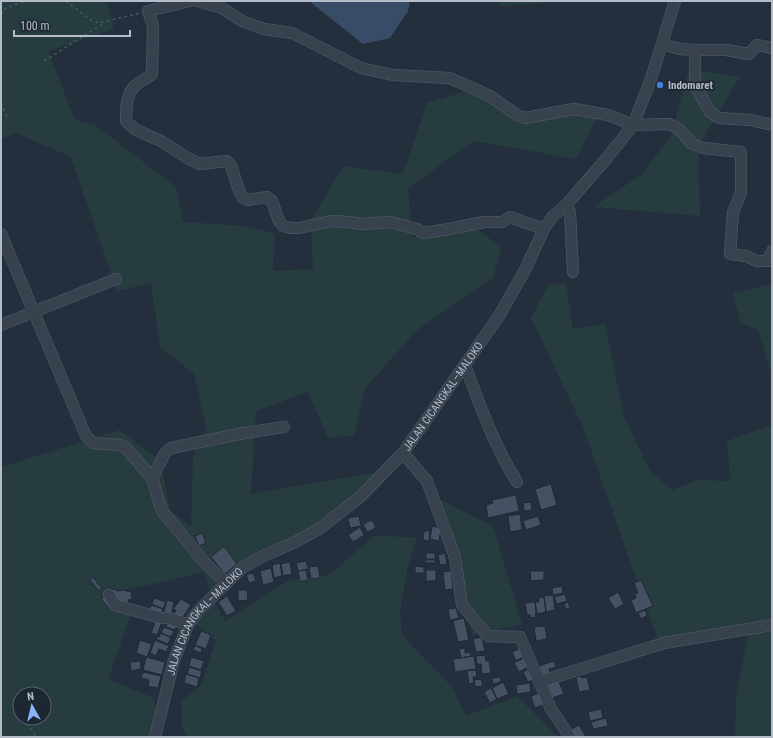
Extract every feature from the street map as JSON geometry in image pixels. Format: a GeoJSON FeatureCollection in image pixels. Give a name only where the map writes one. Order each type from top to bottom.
{"type":"FeatureCollection","features":[{"type":"Feature","properties":{"kind":"street"},"geometry":{"type":"LineString","coordinates":[[190,1],[148,11],[153,26],[152,74],[136,85],[130,92],[126,110],[126,121],[136,130],[161,141],[189,159],[200,164],[227,162],[231,166],[243,198],[246,200],[268,197],[272,201],[279,221],[283,226],[299,228],[331,221],[361,224],[390,222],[417,229],[423,233],[484,222],[502,222],[510,217],[544,229]]}},
{"type":"Feature","properties":{"kind":"street"},"geometry":{"type":"LineString","coordinates":[[198,1],[222,8],[242,21],[264,29],[292,33],[361,68],[393,75],[449,78],[490,96],[521,117],[525,118],[574,109],[608,115],[633,125],[668,124],[680,130],[691,142],[703,148],[741,152],[741,193],[733,212],[730,254],[746,256],[757,261],[768,261],[772,251]]}},
{"type":"Feature","properties":{"kind":"street","name":"JALAN CICANGKAL–MALOKO"},"geometry":{"type":"LineString","coordinates":[[155,737],[174,660],[188,625],[198,611],[242,568],[257,559],[295,542],[319,529],[360,497],[403,453],[499,316],[525,270],[544,229],[552,217],[567,204],[607,158],[633,125],[651,79],[675,1]]}},
{"type":"Feature","properties":{"kind":"street"},"geometry":{"type":"LineString","coordinates":[[662,44],[680,49],[726,50],[749,54],[757,45],[772,48]]}},
{"type":"Feature","properties":{"kind":"street"},"geometry":{"type":"LineString","coordinates":[[695,50],[694,85],[710,112],[719,118],[751,120],[772,125]]}},
{"type":"Feature","properties":{"kind":"street"},"geometry":{"type":"LineString","coordinates":[[567,204],[570,213],[573,272]]}},
{"type":"Feature","properties":{"kind":"street"},"geometry":{"type":"LineString","coordinates":[[1,234],[86,436],[93,443],[120,445],[124,447],[152,478],[162,511],[205,563],[226,583]]}},
{"type":"Feature","properties":{"kind":"street"},"geometry":{"type":"LineString","coordinates":[[1,325],[116,279]]}},
{"type":"Feature","properties":{"kind":"street"},"geometry":{"type":"LineString","coordinates":[[465,365],[486,421],[506,465],[517,482]]}},
{"type":"Feature","properties":{"kind":"street"},"geometry":{"type":"LineString","coordinates":[[152,478],[165,453],[171,448],[244,433],[284,427]]}},
{"type":"Feature","properties":{"kind":"street"},"geometry":{"type":"LineString","coordinates":[[403,453],[427,481],[456,557],[462,605],[488,636],[520,637],[551,709],[570,737]]}},
{"type":"Feature","properties":{"kind":"street"},"geometry":{"type":"LineString","coordinates":[[109,595],[115,605],[161,618],[169,618],[188,625]]}},
{"type":"Feature","properties":{"kind":"street"},"geometry":{"type":"LineString","coordinates":[[540,682],[664,643],[772,625]]}},
{"type":"Feature","properties":{"kind":"path"},"geometry":{"type":"LineString","coordinates":[[1,15],[6,8],[25,1]]}},
{"type":"Feature","properties":{"kind":"path"},"geometry":{"type":"LineString","coordinates":[[66,1],[92,21],[99,23],[148,11]]}},
{"type":"Feature","properties":{"kind":"path"},"geometry":{"type":"LineString","coordinates":[[44,61],[106,22]]}},
{"type":"Feature","properties":{"kind":"path"},"geometry":{"type":"LineString","coordinates":[[1,103],[8,120]]}},
{"type":"Feature","properties":{"kind":"path"},"geometry":{"type":"LineString","coordinates":[[29,726],[36,737]]}},
{"type":"Feature","properties":{"kind":"green space"},"geometry":{"type":"Polygon","coordinates":[[[1,1],[107,1],[114,29],[48,51],[75,120],[94,124],[176,187],[183,222],[246,226],[275,234],[273,271],[313,269],[311,220],[343,166],[403,174],[427,103],[473,89],[529,119],[569,108],[598,114],[576,159],[473,141],[408,189],[412,237],[474,227],[501,247],[493,278],[417,330],[365,388],[354,435],[328,438],[308,392],[256,411],[251,494],[383,471],[319,527],[253,558],[212,597],[204,572],[100,596],[131,614],[108,679],[154,698],[157,737],[1,737],[1,467],[120,430],[160,460],[170,510],[191,527],[193,457],[206,427],[194,374],[160,347],[151,283],[117,291],[71,157],[16,133],[1,139],[1,1]]]}},
{"type":"Feature","properties":{"kind":"green space"},"geometry":{"type":"Polygon","coordinates":[[[498,1],[552,1],[544,3],[501,6],[498,1]]]}},
{"type":"Feature","properties":{"kind":"green space"},"geometry":{"type":"Polygon","coordinates":[[[689,69],[740,77],[698,147],[700,216],[593,207],[641,175],[671,136],[689,69]]]}},
{"type":"Feature","properties":{"kind":"green space"},"geometry":{"type":"Polygon","coordinates":[[[566,284],[573,329],[605,324],[624,417],[650,471],[672,490],[697,480],[730,481],[727,441],[772,425],[772,737],[735,737],[736,698],[749,628],[660,644],[583,427],[531,318],[548,285],[566,284]]]}},
{"type":"Feature","properties":{"kind":"green space"},"geometry":{"type":"Polygon","coordinates":[[[772,284],[772,376],[758,330],[741,323],[733,293],[772,284]]]}},
{"type":"Feature","properties":{"kind":"green space"},"geometry":{"type":"Polygon","coordinates":[[[428,493],[493,526],[522,624],[473,635],[428,493]]]}},
{"type":"Feature","properties":{"kind":"green space"},"geometry":{"type":"Polygon","coordinates":[[[374,536],[417,537],[408,566],[400,612],[402,635],[453,688],[466,716],[517,696],[558,737],[187,737],[182,728],[182,701],[201,685],[216,641],[192,620],[212,597],[225,621],[288,581],[329,575],[374,536]]]}},
{"type":"Feature","properties":{"kind":"water"},"geometry":{"type":"Polygon","coordinates":[[[309,1],[410,1],[408,11],[390,38],[363,44],[309,1]]]}},
{"type":"Feature","properties":{"kind":"building"},"geometry":{"type":"Polygon","coordinates":[[[551,484],[557,505],[541,510],[535,489],[551,484]]]}},
{"type":"Feature","properties":{"kind":"building"},"geometry":{"type":"Polygon","coordinates":[[[516,495],[519,511],[488,518],[486,505],[493,503],[492,500],[516,495]]]}},
{"type":"Feature","properties":{"kind":"building"},"geometry":{"type":"Polygon","coordinates":[[[531,502],[532,510],[524,511],[523,503],[531,502]]]}},
{"type":"Feature","properties":{"kind":"building"},"geometry":{"type":"Polygon","coordinates":[[[520,514],[522,530],[510,532],[508,516],[520,514]]]}},
{"type":"Feature","properties":{"kind":"building"},"geometry":{"type":"Polygon","coordinates":[[[359,516],[361,526],[350,528],[348,518],[359,516]]]}},
{"type":"Feature","properties":{"kind":"building"},"geometry":{"type":"Polygon","coordinates":[[[538,516],[541,525],[526,530],[523,521],[538,516]]]}},
{"type":"Feature","properties":{"kind":"building"},"geometry":{"type":"Polygon","coordinates":[[[372,520],[376,528],[367,532],[363,524],[372,520]]]}},
{"type":"Feature","properties":{"kind":"building"},"geometry":{"type":"Polygon","coordinates":[[[432,526],[441,528],[439,541],[430,539],[432,526]]]}},
{"type":"Feature","properties":{"kind":"building"},"geometry":{"type":"Polygon","coordinates":[[[360,527],[364,535],[353,542],[348,535],[360,527]]]}},
{"type":"Feature","properties":{"kind":"building"},"geometry":{"type":"Polygon","coordinates":[[[424,531],[430,531],[429,541],[423,540],[424,531]]]}},
{"type":"Feature","properties":{"kind":"building"},"geometry":{"type":"Polygon","coordinates":[[[202,533],[206,543],[199,546],[195,536],[202,533]]]}},
{"type":"Feature","properties":{"kind":"building"},"geometry":{"type":"Polygon","coordinates":[[[224,546],[237,564],[225,574],[211,557],[224,546]]]}},
{"type":"Feature","properties":{"kind":"building"},"geometry":{"type":"Polygon","coordinates":[[[426,553],[435,553],[435,559],[426,559],[426,553]]]}},
{"type":"Feature","properties":{"kind":"building"},"geometry":{"type":"Polygon","coordinates":[[[445,553],[447,564],[440,565],[438,555],[445,553]]]}},
{"type":"Feature","properties":{"kind":"building"},"geometry":{"type":"Polygon","coordinates":[[[425,560],[435,560],[435,563],[425,563],[425,560]]]}},
{"type":"Feature","properties":{"kind":"building"},"geometry":{"type":"Polygon","coordinates":[[[306,561],[308,569],[298,571],[296,563],[306,561]]]}},
{"type":"Feature","properties":{"kind":"building"},"geometry":{"type":"Polygon","coordinates":[[[290,562],[292,574],[283,576],[281,564],[290,562]]]}},
{"type":"Feature","properties":{"kind":"building"},"geometry":{"type":"Polygon","coordinates":[[[280,563],[282,576],[274,578],[272,565],[280,563]]]}},
{"type":"Feature","properties":{"kind":"building"},"geometry":{"type":"Polygon","coordinates":[[[318,566],[320,578],[311,579],[309,567],[318,566]]]}},
{"type":"Feature","properties":{"kind":"building"},"geometry":{"type":"Polygon","coordinates":[[[415,566],[424,567],[424,573],[415,573],[415,566]]]}},
{"type":"Feature","properties":{"kind":"building"},"geometry":{"type":"Polygon","coordinates":[[[271,568],[274,582],[263,585],[260,571],[271,568]]]}},
{"type":"Feature","properties":{"kind":"building"},"geometry":{"type":"Polygon","coordinates":[[[306,570],[308,580],[300,582],[298,571],[306,570]]]}},
{"type":"Feature","properties":{"kind":"building"},"geometry":{"type":"Polygon","coordinates":[[[426,570],[436,570],[436,581],[426,581],[426,570]]]}},
{"type":"Feature","properties":{"kind":"building"},"geometry":{"type":"Polygon","coordinates":[[[451,571],[453,589],[445,590],[443,572],[451,571]]]}},
{"type":"Feature","properties":{"kind":"building"},"geometry":{"type":"Polygon","coordinates":[[[530,571],[544,571],[544,580],[531,581],[530,571]]]}},
{"type":"Feature","properties":{"kind":"building"},"geometry":{"type":"Polygon","coordinates":[[[253,573],[256,581],[249,583],[246,575],[253,573]]]}},
{"type":"Feature","properties":{"kind":"building"},"geometry":{"type":"Polygon","coordinates":[[[93,577],[102,589],[99,591],[90,580],[93,577]]]}},
{"type":"Feature","properties":{"kind":"building"},"geometry":{"type":"Polygon","coordinates":[[[641,580],[653,606],[636,613],[631,600],[636,598],[635,594],[638,593],[634,583],[641,580]]]}},
{"type":"Feature","properties":{"kind":"building"},"geometry":{"type":"Polygon","coordinates":[[[562,586],[563,593],[553,595],[552,588],[562,586]]]}},
{"type":"Feature","properties":{"kind":"building"},"geometry":{"type":"Polygon","coordinates":[[[116,589],[117,591],[131,591],[132,599],[128,600],[129,602],[116,604],[111,597],[110,590],[116,589]]]}},
{"type":"Feature","properties":{"kind":"building"},"geometry":{"type":"Polygon","coordinates":[[[238,590],[247,590],[248,600],[238,601],[238,590]]]}},
{"type":"Feature","properties":{"kind":"building"},"geometry":{"type":"Polygon","coordinates":[[[618,592],[624,604],[615,609],[608,598],[618,592]]]}},
{"type":"Feature","properties":{"kind":"building"},"geometry":{"type":"Polygon","coordinates":[[[565,594],[567,601],[557,604],[554,597],[565,594]]]}},
{"type":"Feature","properties":{"kind":"building"},"geometry":{"type":"Polygon","coordinates":[[[553,595],[555,610],[546,612],[544,596],[553,595]]]}},
{"type":"Feature","properties":{"kind":"building"},"geometry":{"type":"Polygon","coordinates":[[[105,596],[113,605],[109,608],[101,599],[105,596]]]}},
{"type":"Feature","properties":{"kind":"building"},"geometry":{"type":"Polygon","coordinates":[[[227,596],[236,611],[227,616],[218,602],[227,596]]]}},
{"type":"Feature","properties":{"kind":"building"},"geometry":{"type":"Polygon","coordinates":[[[544,597],[546,612],[537,614],[535,602],[539,602],[538,598],[544,597]]]}},
{"type":"Feature","properties":{"kind":"building"},"geometry":{"type":"Polygon","coordinates":[[[154,598],[166,602],[163,609],[152,604],[154,598]]]}},
{"type":"Feature","properties":{"kind":"building"},"geometry":{"type":"Polygon","coordinates":[[[181,599],[191,605],[182,618],[174,614],[176,610],[173,609],[181,599]]]}},
{"type":"Feature","properties":{"kind":"building"},"geometry":{"type":"Polygon","coordinates":[[[167,600],[174,602],[171,617],[163,615],[167,600]]]}},
{"type":"Feature","properties":{"kind":"building"},"geometry":{"type":"Polygon","coordinates":[[[535,602],[536,617],[531,618],[530,615],[527,615],[525,603],[535,602]]]}},
{"type":"Feature","properties":{"kind":"building"},"geometry":{"type":"Polygon","coordinates":[[[568,602],[570,608],[566,609],[564,604],[568,602]]]}},
{"type":"Feature","properties":{"kind":"building"},"geometry":{"type":"Polygon","coordinates":[[[151,605],[163,609],[161,616],[149,612],[151,605]]]}},
{"type":"Feature","properties":{"kind":"building"},"geometry":{"type":"Polygon","coordinates":[[[456,608],[459,618],[450,620],[448,609],[456,608]]]}},
{"type":"Feature","properties":{"kind":"building"},"geometry":{"type":"Polygon","coordinates":[[[645,610],[647,616],[641,619],[638,613],[645,610]]]}},
{"type":"Feature","properties":{"kind":"building"},"geometry":{"type":"Polygon","coordinates":[[[169,618],[178,621],[175,630],[166,627],[169,618]]]}},
{"type":"Feature","properties":{"kind":"building"},"geometry":{"type":"Polygon","coordinates":[[[464,618],[469,640],[458,642],[453,621],[464,618]]]}},
{"type":"Feature","properties":{"kind":"building"},"geometry":{"type":"Polygon","coordinates":[[[156,620],[162,622],[157,635],[151,633],[156,620]]]}},
{"type":"Feature","properties":{"kind":"building"},"geometry":{"type":"Polygon","coordinates":[[[545,626],[547,639],[536,641],[534,627],[545,626]]]}},
{"type":"Feature","properties":{"kind":"building"},"geometry":{"type":"Polygon","coordinates":[[[164,627],[174,631],[171,637],[161,633],[164,627]]]}},
{"type":"Feature","properties":{"kind":"building"},"geometry":{"type":"Polygon","coordinates":[[[201,631],[211,635],[206,649],[195,645],[201,631]]]}},
{"type":"Feature","properties":{"kind":"building"},"geometry":{"type":"Polygon","coordinates":[[[161,633],[171,638],[168,644],[156,639],[161,633]]]}},
{"type":"Feature","properties":{"kind":"building"},"geometry":{"type":"Polygon","coordinates":[[[482,637],[485,651],[476,652],[473,639],[482,637]]]}},
{"type":"Feature","properties":{"kind":"building"},"geometry":{"type":"Polygon","coordinates":[[[140,640],[152,644],[147,657],[136,653],[140,640]]]}},
{"type":"Feature","properties":{"kind":"building"},"geometry":{"type":"Polygon","coordinates":[[[155,640],[169,646],[166,652],[159,649],[156,656],[150,653],[155,640]]]}},
{"type":"Feature","properties":{"kind":"building"},"geometry":{"type":"Polygon","coordinates":[[[195,645],[202,649],[201,653],[193,650],[195,645]]]}},
{"type":"Feature","properties":{"kind":"building"},"geometry":{"type":"Polygon","coordinates":[[[523,647],[527,655],[516,661],[512,652],[523,647]]]}},
{"type":"Feature","properties":{"kind":"building"},"geometry":{"type":"Polygon","coordinates":[[[465,648],[465,653],[470,652],[471,656],[461,658],[459,649],[465,648]]]}},
{"type":"Feature","properties":{"kind":"building"},"geometry":{"type":"Polygon","coordinates":[[[485,655],[486,661],[489,661],[491,673],[482,674],[481,664],[477,664],[476,656],[485,655]]]}},
{"type":"Feature","properties":{"kind":"building"},"geometry":{"type":"Polygon","coordinates":[[[474,656],[476,669],[455,672],[453,659],[474,656]]]}},
{"type":"Feature","properties":{"kind":"building"},"geometry":{"type":"Polygon","coordinates":[[[146,657],[165,662],[162,675],[143,670],[146,657]]]}},
{"type":"Feature","properties":{"kind":"building"},"geometry":{"type":"Polygon","coordinates":[[[191,657],[204,661],[201,670],[189,666],[191,657]]]}},
{"type":"Feature","properties":{"kind":"building"},"geometry":{"type":"Polygon","coordinates":[[[524,658],[528,667],[519,672],[514,663],[524,658]]]}},
{"type":"Feature","properties":{"kind":"building"},"geometry":{"type":"Polygon","coordinates":[[[140,661],[141,669],[131,671],[130,662],[140,661]]]}},
{"type":"Feature","properties":{"kind":"building"},"geometry":{"type":"Polygon","coordinates":[[[554,661],[556,667],[549,669],[550,674],[543,677],[539,666],[554,661]]]}},
{"type":"Feature","properties":{"kind":"building"},"geometry":{"type":"Polygon","coordinates":[[[189,667],[202,671],[200,678],[187,674],[189,667]]]}},
{"type":"Feature","properties":{"kind":"building"},"geometry":{"type":"Polygon","coordinates":[[[533,667],[538,678],[528,682],[523,672],[533,667]]]}},
{"type":"Feature","properties":{"kind":"building"},"geometry":{"type":"Polygon","coordinates":[[[476,670],[477,677],[473,677],[474,683],[469,684],[467,671],[476,670]]]}},
{"type":"Feature","properties":{"kind":"building"},"geometry":{"type":"Polygon","coordinates":[[[143,672],[161,676],[158,688],[148,686],[149,680],[141,678],[143,672]]]}},
{"type":"Feature","properties":{"kind":"building"},"geometry":{"type":"Polygon","coordinates":[[[186,674],[199,678],[197,687],[184,683],[186,674]]]}},
{"type":"Feature","properties":{"kind":"building"},"geometry":{"type":"Polygon","coordinates":[[[581,676],[582,678],[587,677],[590,690],[579,692],[576,677],[581,676]]]}},
{"type":"Feature","properties":{"kind":"building"},"geometry":{"type":"Polygon","coordinates":[[[500,677],[501,682],[493,684],[492,678],[500,677]]]}},
{"type":"Feature","properties":{"kind":"building"},"geometry":{"type":"Polygon","coordinates":[[[557,677],[564,694],[552,698],[546,682],[557,677]]]}},
{"type":"Feature","properties":{"kind":"building"},"geometry":{"type":"Polygon","coordinates":[[[481,679],[483,686],[475,687],[474,680],[481,679]]]}},
{"type":"Feature","properties":{"kind":"building"},"geometry":{"type":"Polygon","coordinates":[[[503,682],[509,694],[497,699],[492,688],[503,682]]]}},
{"type":"Feature","properties":{"kind":"building"},"geometry":{"type":"Polygon","coordinates":[[[530,683],[531,692],[517,694],[516,685],[530,683]]]}},
{"type":"Feature","properties":{"kind":"building"},"geometry":{"type":"Polygon","coordinates":[[[491,688],[497,699],[490,703],[484,692],[491,688]]]}},
{"type":"Feature","properties":{"kind":"building"},"geometry":{"type":"Polygon","coordinates":[[[542,692],[546,704],[535,708],[531,696],[542,692]]]}},
{"type":"Feature","properties":{"kind":"building"},"geometry":{"type":"Polygon","coordinates":[[[601,709],[603,718],[590,721],[588,712],[601,709]]]}},
{"type":"Feature","properties":{"kind":"building"},"geometry":{"type":"Polygon","coordinates":[[[606,718],[608,726],[593,729],[591,722],[606,718]]]}},
{"type":"Feature","properties":{"kind":"building"},"geometry":{"type":"Polygon","coordinates":[[[579,725],[586,737],[574,737],[570,730],[579,725]]]}},
{"type":"Feature","properties":{"kind":"place","name":"Indomaret"},"geometry":{"type":"Point","coordinates":[660,85]}}]}
